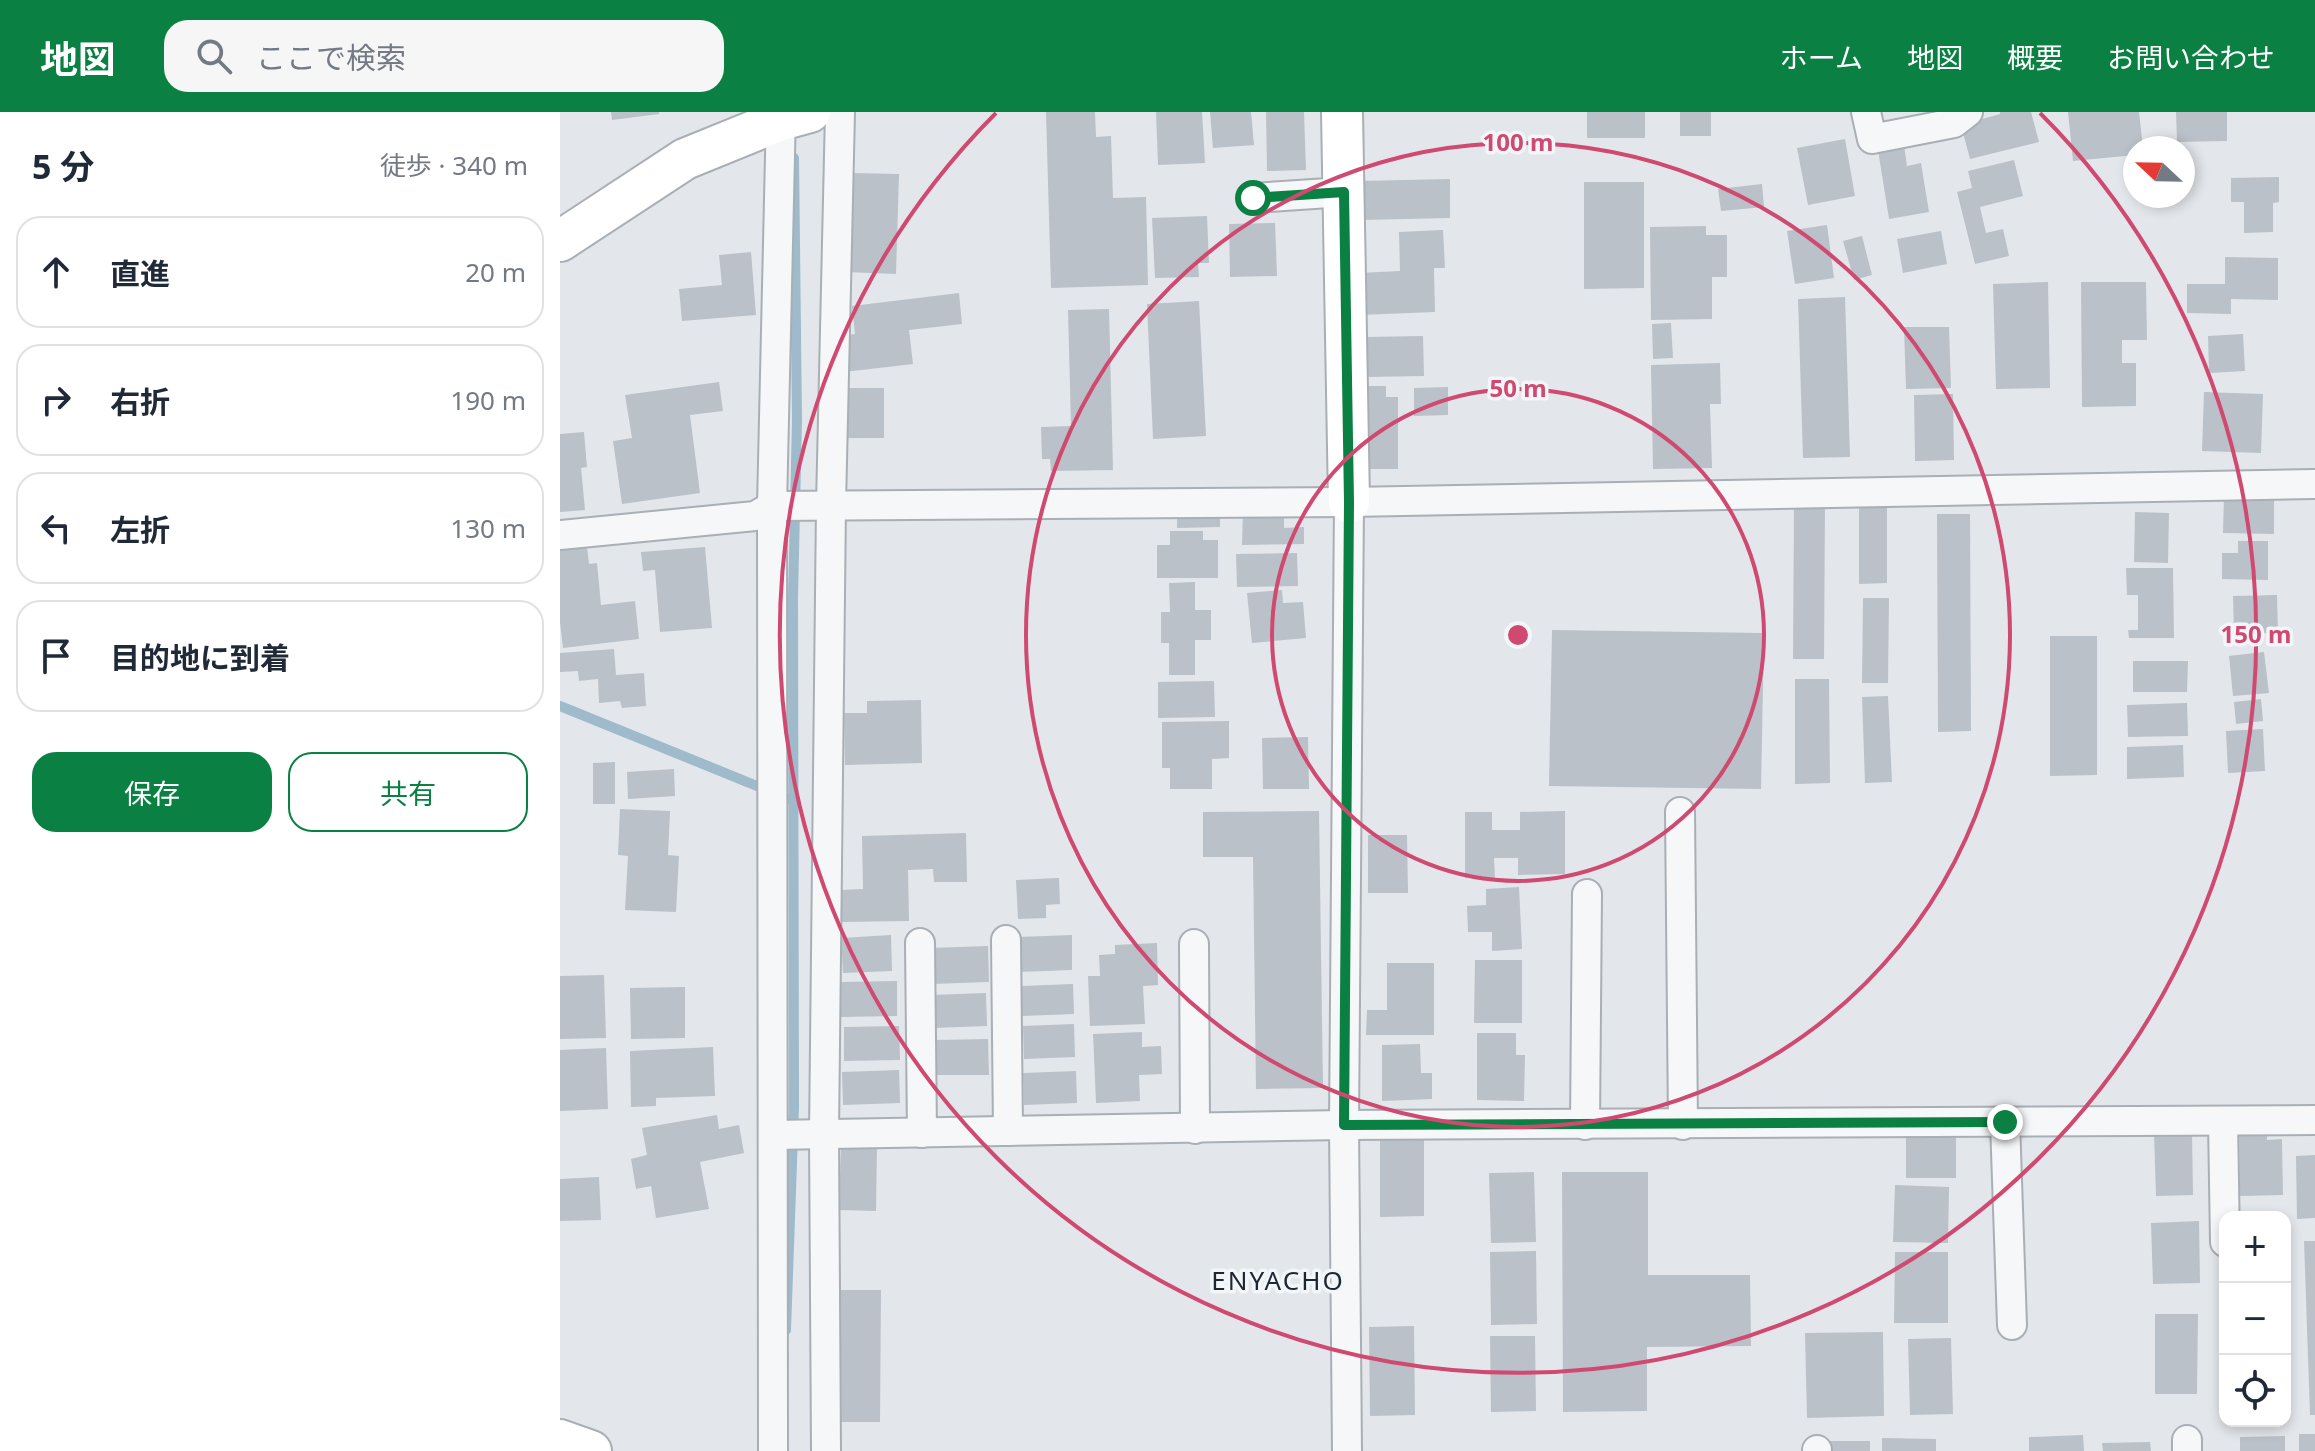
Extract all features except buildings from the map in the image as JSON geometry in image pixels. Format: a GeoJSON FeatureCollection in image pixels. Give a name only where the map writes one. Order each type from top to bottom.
{"type":"FeatureCollection","features":[{"type":"Feature","properties":{"kind":"street"},"geometry":{"type":"LineString","coordinates":[[826,1451],[824,1134],[831,505],[840,112]]}},
{"type":"Feature","properties":{"kind":"street"},"geometry":{"type":"LineString","coordinates":[[1342,112],[1349,502],[1344,1125],[1347,1451]]}},
{"type":"Feature","properties":{"kind":"street"},"geometry":{"type":"LineString","coordinates":[[1866,112],[1872,139],[1954,123],[1968,112]]}},
{"type":"Feature","properties":{"kind":"street"},"geometry":{"type":"LineString","coordinates":[[560,241],[685,159],[791,115],[772,506],[773,1451]]}},
{"type":"Feature","properties":{"kind":"street"},"geometry":{"type":"LineString","coordinates":[[1253,198],[1344,192]]}},
{"type":"Feature","properties":{"kind":"street"},"geometry":{"type":"LineString","coordinates":[[560,535],[755,516],[772,506],[1349,502],[2315,484]]}},
{"type":"Feature","properties":{"kind":"street"},"geometry":{"type":"LineString","coordinates":[[1680,812],[1683,1125]]}},
{"type":"Feature","properties":{"kind":"street"},"geometry":{"type":"LineString","coordinates":[[1585,1125],[1587,894]]}},
{"type":"Feature","properties":{"kind":"street"},"geometry":{"type":"LineString","coordinates":[[1006,940],[1008,1131]]}},
{"type":"Feature","properties":{"kind":"street"},"geometry":{"type":"LineString","coordinates":[[920,943],[922,1133]]}},
{"type":"Feature","properties":{"kind":"street"},"geometry":{"type":"LineString","coordinates":[[1194,944],[1195,1129]]}},
{"type":"Feature","properties":{"kind":"street"},"geometry":{"type":"LineString","coordinates":[[773,1135],[1344,1125],[2315,1120]]}},
{"type":"Feature","properties":{"kind":"street"},"geometry":{"type":"LineString","coordinates":[[2223,1121],[2224,1211]]}},
{"type":"Feature","properties":{"kind":"street"},"geometry":{"type":"LineString","coordinates":[[2005,1122],[2012,1325]]}},
{"type":"Feature","properties":{"kind":"street"},"geometry":{"type":"LineString","coordinates":[[560,1440],[591,1451]]}},
{"type":"Feature","properties":{"kind":"waterway"},"geometry":{"type":"LineString","coordinates":[[786,1330],[794,1107],[793,598],[797,420],[794,158]]}},
{"type":"Feature","properties":{"kind":"waterway"},"geometry":{"type":"LineString","coordinates":[[560,706],[794,801]]}},
{"type":"Feature","properties":{"kind":"district","name":"ENYACHO"},"geometry":{"type":"Point","coordinates":[1278,1280]}},
{"type":"Feature","properties":{"kind":"route"},"geometry":{"type":"LineString","coordinates":[[1253,198],[1344,192],[1349,502],[1344,1125],[2005,1122]]}}]}
